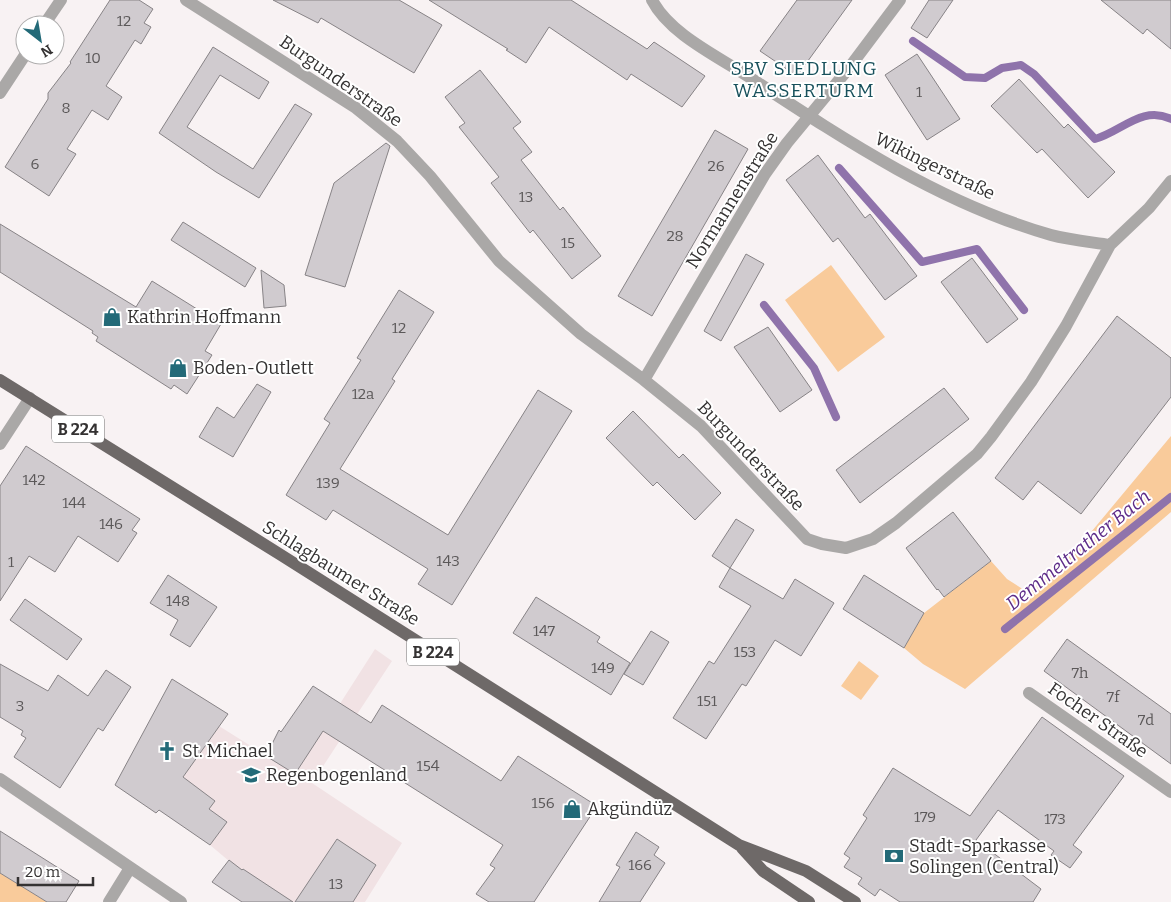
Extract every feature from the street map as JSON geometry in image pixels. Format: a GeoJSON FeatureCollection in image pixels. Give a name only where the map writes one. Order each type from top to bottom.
{"type":"FeatureCollection","features":[{"type":"Feature","properties":{"kind":"main road","name":"Schlagbaumer Straße"},"geometry":{"type":"LineString","coordinates":[[0,380],[739,845],[806,871],[855,902]]}},
{"type":"Feature","properties":{"kind":"main road","name":"Schlagbaumer Straße"},"geometry":{"type":"LineString","coordinates":[[739,845],[763,871],[809,902]]}},
{"type":"Feature","properties":{"kind":"street"},"geometry":{"type":"LineString","coordinates":[[51,15],[61,0]]}},
{"type":"Feature","properties":{"kind":"street","name":"Burgunderstraße"},"geometry":{"type":"LineString","coordinates":[[186,0],[356,108],[397,141],[430,176],[499,261],[581,334],[644,380],[701,426],[807,539],[822,544],[846,548],[873,539],[896,523],[977,454],[992,437],[1031,382],[1066,326],[1110,246],[1149,208],[1171,181]]}},
{"type":"Feature","properties":{"kind":"street","name":"Wikingerstraße"},"geometry":{"type":"LineString","coordinates":[[652,0],[656,8],[681,33],[809,117],[900,171],[967,205],[1051,235],[1110,246]]}},
{"type":"Feature","properties":{"kind":"street","name":"Normannenstraße"},"geometry":{"type":"LineString","coordinates":[[644,380],[765,174],[786,143],[849,68],[900,0]]}},
{"type":"Feature","properties":{"kind":"street"},"geometry":{"type":"LineString","coordinates":[[0,93],[18,65]]}},
{"type":"Feature","properties":{"kind":"street"},"geometry":{"type":"LineString","coordinates":[[0,444],[30,398]]}},
{"type":"Feature","properties":{"kind":"street","name":"Focher Straße"},"geometry":{"type":"LineString","coordinates":[[1029,693],[1171,792]]}},
{"type":"Feature","properties":{"kind":"street"},"geometry":{"type":"LineString","coordinates":[[0,779],[181,902]]}},
{"type":"Feature","properties":{"kind":"street"},"geometry":{"type":"LineString","coordinates":[[109,902],[130,868]]}},
{"type":"Feature","properties":{"kind":"shaded area"},"geometry":{"type":"Polygon","coordinates":[[[831,265],[885,337],[838,372],[785,300],[831,265]]]}},
{"type":"Feature","properties":{"kind":"shaded area"},"geometry":{"type":"Polygon","coordinates":[[[1171,436],[1171,512],[965,689],[923,664],[904,648],[924,613],[991,561],[1007,579],[1024,590],[1082,543],[1171,436]]]}},
{"type":"Feature","properties":{"kind":"shaded area","name":"Regenbogenland"},"geometry":{"type":"Polygon","coordinates":[[[375,649],[392,661],[312,783],[402,843],[365,902],[242,902],[212,882],[229,861],[210,845],[227,822],[209,809],[215,801],[183,777],[219,726],[295,774],[375,649]]]}},
{"type":"Feature","properties":{"kind":"shaded area"},"geometry":{"type":"Polygon","coordinates":[[[859,661],[879,676],[861,700],[841,686],[859,661]]]}},
{"type":"Feature","properties":{"kind":"shaded area"},"geometry":{"type":"Polygon","coordinates":[[[0,873],[47,902],[0,902],[0,873]]]}},
{"type":"Feature","properties":{"kind":"building"},"geometry":{"type":"Polygon","coordinates":[[[110,0],[139,0],[153,9],[144,23],[151,27],[141,44],[135,40],[106,86],[122,97],[108,120],[92,110],[67,149],[76,154],[49,196],[5,167],[48,99],[48,93],[71,63],[110,0]]]}},
{"type":"Feature","properties":{"kind":"building"},"geometry":{"type":"Polygon","coordinates":[[[273,0],[399,0],[442,25],[414,73],[321,18],[318,23],[273,0]]]}},
{"type":"Feature","properties":{"kind":"building"},"geometry":{"type":"Polygon","coordinates":[[[429,0],[571,0],[647,49],[654,42],[705,76],[682,107],[631,74],[627,80],[549,27],[526,63],[506,50],[508,49],[429,0]]]}},
{"type":"Feature","properties":{"kind":"building"},"geometry":{"type":"Polygon","coordinates":[[[797,0],[852,0],[797,76],[760,51],[797,0]]]}},
{"type":"Feature","properties":{"kind":"building"},"geometry":{"type":"Polygon","coordinates":[[[929,0],[953,0],[927,38],[911,28],[929,0]]]}},
{"type":"Feature","properties":{"kind":"building"},"geometry":{"type":"Polygon","coordinates":[[[1101,0],[1171,0],[1171,49],[1147,29],[1143,34],[1101,0]]]}},
{"type":"Feature","properties":{"kind":"building"},"geometry":{"type":"Polygon","coordinates":[[[213,47],[269,82],[259,99],[220,75],[187,127],[253,169],[295,104],[312,114],[259,198],[216,172],[159,133],[213,47]]]}},
{"type":"Feature","properties":{"kind":"building"},"geometry":{"type":"Polygon","coordinates":[[[917,54],[960,119],[927,140],[885,75],[917,54]]]}},
{"type":"Feature","properties":{"kind":"building"},"geometry":{"type":"Polygon","coordinates":[[[480,70],[521,122],[513,128],[532,152],[521,160],[560,210],[563,207],[601,256],[572,279],[533,230],[530,233],[491,183],[499,177],[459,127],[465,123],[445,97],[480,70]]]}},
{"type":"Feature","properties":{"kind":"building"},"geometry":{"type":"Polygon","coordinates":[[[1019,79],[1064,128],[1068,124],[1115,172],[1088,198],[1042,149],[1037,153],[991,106],[1019,79]]]}},
{"type":"Feature","properties":{"kind":"building"},"geometry":{"type":"Polygon","coordinates":[[[715,130],[748,149],[652,316],[618,296],[715,130]]]}},
{"type":"Feature","properties":{"kind":"building"},"geometry":{"type":"Polygon","coordinates":[[[386,143],[390,146],[345,287],[305,275],[334,183],[386,143]]]}},
{"type":"Feature","properties":{"kind":"building"},"geometry":{"type":"Polygon","coordinates":[[[818,155],[865,218],[870,214],[917,276],[885,300],[838,238],[833,242],[786,180],[818,155]]]}},
{"type":"Feature","properties":{"kind":"building"},"geometry":{"type":"Polygon","coordinates":[[[183,222],[256,268],[245,287],[171,240],[183,222]]]}},
{"type":"Feature","properties":{"kind":"building"},"geometry":{"type":"Polygon","coordinates":[[[0,224],[136,307],[152,281],[221,324],[205,351],[212,355],[187,394],[174,385],[171,389],[96,341],[98,337],[92,333],[93,331],[0,272],[0,224]]]}},
{"type":"Feature","properties":{"kind":"building"},"geometry":{"type":"Polygon","coordinates":[[[746,254],[764,264],[721,341],[704,331],[746,254]]]}},
{"type":"Feature","properties":{"kind":"building"},"geometry":{"type":"Polygon","coordinates":[[[972,258],[1018,319],[987,343],[941,282],[972,258]]]}},
{"type":"Feature","properties":{"kind":"building"},"geometry":{"type":"Polygon","coordinates":[[[261,270],[284,285],[286,306],[264,308],[261,270]]]}},
{"type":"Feature","properties":{"kind":"building"},"geometry":{"type":"Polygon","coordinates":[[[399,290],[434,312],[392,379],[395,381],[340,469],[448,535],[538,390],[572,411],[452,605],[418,584],[428,569],[333,510],[326,520],[286,495],[330,423],[324,419],[361,360],[357,358],[399,290]]]}},
{"type":"Feature","properties":{"kind":"building"},"geometry":{"type":"Polygon","coordinates":[[[1117,316],[1171,358],[1171,397],[1081,514],[1038,481],[1023,500],[995,478],[1117,316]]]}},
{"type":"Feature","properties":{"kind":"building"},"geometry":{"type":"Polygon","coordinates":[[[768,327],[812,390],[780,412],[734,347],[768,327]]]}},
{"type":"Feature","properties":{"kind":"building"},"geometry":{"type":"Polygon","coordinates":[[[257,384],[271,392],[233,457],[199,437],[217,407],[234,418],[257,384]]]}},
{"type":"Feature","properties":{"kind":"building"},"geometry":{"type":"Polygon","coordinates":[[[944,388],[969,419],[860,503],[836,470],[944,388]]]}},
{"type":"Feature","properties":{"kind":"building"},"geometry":{"type":"Polygon","coordinates":[[[633,411],[679,458],[683,454],[721,493],[695,520],[657,482],[653,486],[606,438],[633,411]]]}},
{"type":"Feature","properties":{"kind":"building"},"geometry":{"type":"Polygon","coordinates":[[[26,446],[140,519],[132,530],[137,533],[118,562],[78,536],[55,572],[29,556],[0,601],[0,486],[26,446]]]}},
{"type":"Feature","properties":{"kind":"building"},"geometry":{"type":"Polygon","coordinates":[[[953,512],[991,561],[944,597],[906,548],[953,512]]]}},
{"type":"Feature","properties":{"kind":"building"},"geometry":{"type":"Polygon","coordinates":[[[736,519],[754,530],[730,568],[712,556],[736,519]]]}},
{"type":"Feature","properties":{"kind":"building"},"geometry":{"type":"Polygon","coordinates":[[[730,568],[783,599],[795,579],[834,603],[801,656],[775,640],[746,686],[742,684],[706,739],[673,718],[709,661],[714,664],[751,606],[719,587],[730,568]]]}},
{"type":"Feature","properties":{"kind":"building"},"geometry":{"type":"Polygon","coordinates":[[[168,575],[217,607],[190,647],[170,635],[178,620],[150,603],[168,575]]]}},
{"type":"Feature","properties":{"kind":"building"},"geometry":{"type":"Polygon","coordinates":[[[864,575],[924,613],[904,648],[843,609],[864,575]]]}},
{"type":"Feature","properties":{"kind":"building"},"geometry":{"type":"Polygon","coordinates":[[[536,597],[600,637],[597,642],[630,663],[611,695],[513,633],[536,597]]]}},
{"type":"Feature","properties":{"kind":"building"},"geometry":{"type":"Polygon","coordinates":[[[25,599],[82,639],[67,660],[10,620],[25,599]]]}},
{"type":"Feature","properties":{"kind":"building"},"geometry":{"type":"Polygon","coordinates":[[[651,631],[669,642],[643,685],[624,674],[651,631]]]}},
{"type":"Feature","properties":{"kind":"building"},"geometry":{"type":"Polygon","coordinates":[[[1067,639],[1171,714],[1171,764],[1044,671],[1067,639]]]}},
{"type":"Feature","properties":{"kind":"building"},"geometry":{"type":"Polygon","coordinates":[[[0,664],[48,691],[58,675],[88,696],[106,670],[131,687],[103,731],[98,728],[60,788],[14,757],[26,738],[21,735],[23,731],[0,717],[0,664]]]}},
{"type":"Feature","properties":{"kind":"building","name":"St. Michael"},"geometry":{"type":"Polygon","coordinates":[[[172,679],[228,714],[183,777],[215,801],[209,809],[227,822],[210,845],[159,810],[156,813],[115,785],[172,679]]]}},
{"type":"Feature","properties":{"kind":"building"},"geometry":{"type":"Polygon","coordinates":[[[313,686],[371,723],[382,705],[501,781],[518,756],[597,806],[534,902],[489,902],[476,894],[495,868],[490,865],[503,845],[323,731],[295,774],[266,756],[279,730],[281,732],[313,686]]]}},
{"type":"Feature","properties":{"kind":"building"},"geometry":{"type":"Polygon","coordinates":[[[1042,717],[1124,776],[1073,845],[1082,852],[1070,868],[1051,855],[1054,851],[998,810],[976,840],[1041,889],[1033,902],[900,902],[880,889],[875,896],[858,884],[862,878],[844,867],[850,858],[844,854],[867,818],[863,815],[893,768],[970,816],[1042,717]]]}},
{"type":"Feature","properties":{"kind":"building"},"geometry":{"type":"Polygon","coordinates":[[[0,831],[79,881],[66,902],[47,902],[0,873],[0,831]]]}},
{"type":"Feature","properties":{"kind":"building"},"geometry":{"type":"Polygon","coordinates":[[[636,832],[659,847],[654,855],[665,863],[640,902],[599,902],[620,867],[616,865],[636,832]]]}},
{"type":"Feature","properties":{"kind":"building"},"geometry":{"type":"Polygon","coordinates":[[[337,839],[376,865],[353,902],[295,902],[337,839]]]}},
{"type":"Feature","properties":{"kind":"building"},"geometry":{"type":"Polygon","coordinates":[[[229,860],[293,902],[242,902],[212,882],[229,860]]]}},
{"type":"Feature","properties":{"kind":"waterway"},"geometry":{"type":"LineString","coordinates":[[913,41],[965,77],[985,78],[1002,68],[1021,65],[1034,74],[1095,139],[1105,136],[1141,117],[1151,115],[1171,119]]}},
{"type":"Feature","properties":{"kind":"waterway"},"geometry":{"type":"LineString","coordinates":[[839,168],[922,262],[977,249],[1024,310]]}},
{"type":"Feature","properties":{"kind":"waterway"},"geometry":{"type":"LineString","coordinates":[[764,305],[814,368],[836,417]]}},
{"type":"Feature","properties":{"kind":"waterway","name":"Demmeltrather Bach"},"geometry":{"type":"LineString","coordinates":[[1005,629],[1171,497]]}},
{"type":"Feature","properties":{"kind":"place","name":"Kathrin Hoffmann"},"geometry":{"type":"Point","coordinates":[112,317]}},
{"type":"Feature","properties":{"kind":"place","name":"Boden-Outlett"},"geometry":{"type":"Point","coordinates":[178,368]}},
{"type":"Feature","properties":{"kind":"place","name":"St. Michael"},"geometry":{"type":"Point","coordinates":[167,751]}},
{"type":"Feature","properties":{"kind":"place","name":"Regenbogenland"},"geometry":{"type":"Point","coordinates":[251,775]}},
{"type":"Feature","properties":{"kind":"place","name":"Akgündüz"},"geometry":{"type":"Point","coordinates":[572,809]}},
{"type":"Feature","properties":{"kind":"place","name":"Stadt-Sparkasse Solingen (Central)"},"geometry":{"type":"Point","coordinates":[894,856]}},
{"type":"Feature","properties":{"kind":"district","name":"SBV SIEDLUNG WASSERTURM"},"geometry":{"type":"Point","coordinates":[804,79]}}]}
